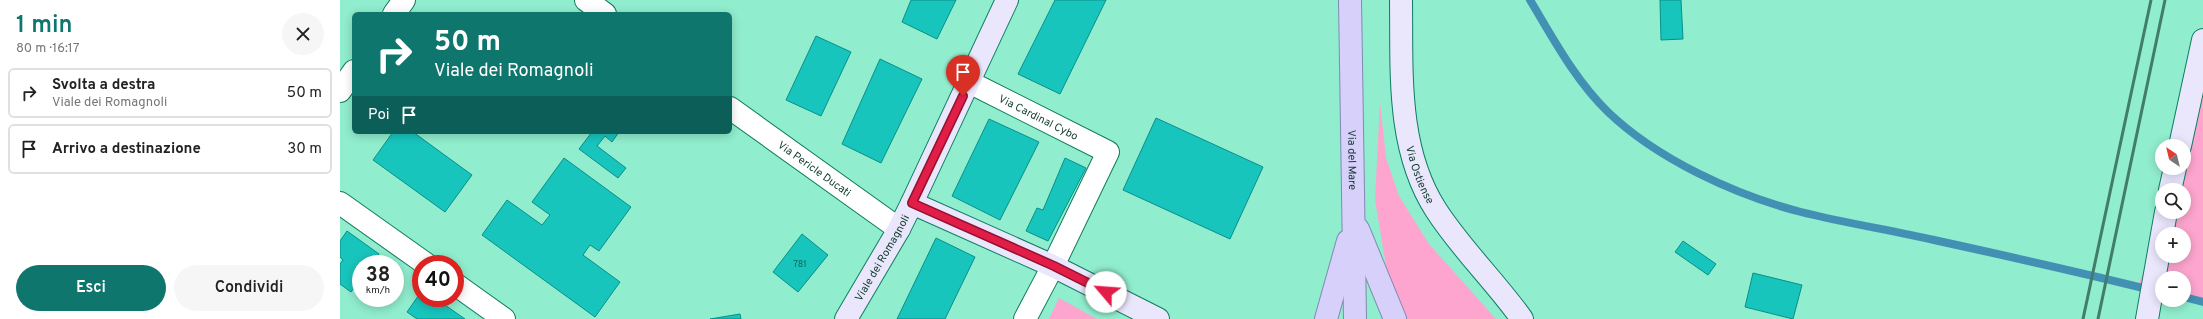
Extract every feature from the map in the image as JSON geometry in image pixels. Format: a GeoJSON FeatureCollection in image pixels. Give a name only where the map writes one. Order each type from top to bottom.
{"type":"FeatureCollection","features":[{"type":"Feature","properties":{"kind":"main road","name":"Viale dei Romagnoli"},"geometry":{"type":"LineString","coordinates":[[846,319],[899,229],[1007,0]]}},
{"type":"Feature","properties":{"kind":"main road","name":"Via del Mare"},"geometry":{"type":"LineString","coordinates":[[1350,0],[1355,319]]}},
{"type":"Feature","properties":{"kind":"main road","name":"Via Ostiense"},"geometry":{"type":"LineString","coordinates":[[1401,0],[1404,111],[1408,135],[1417,170],[1434,208],[1522,319]]}},
{"type":"Feature","properties":{"kind":"main road"},"geometry":{"type":"LineString","coordinates":[[2182,139],[2203,40]]}},
{"type":"Feature","properties":{"kind":"main road"},"geometry":{"type":"LineString","coordinates":[[912,203],[1054,266],[1158,319]]}},
{"type":"Feature","properties":{"kind":"main road"},"geometry":{"type":"LineString","coordinates":[[1326,319],[1354,219]]}},
{"type":"Feature","properties":{"kind":"main road"},"geometry":{"type":"LineString","coordinates":[[1354,219],[1395,319]]}},
{"type":"Feature","properties":{"kind":"main road"},"geometry":{"type":"LineString","coordinates":[[2147,319],[2159,241],[2164,219]]}},
{"type":"Feature","properties":{"kind":"street"},"geometry":{"type":"LineString","coordinates":[[395,12],[404,0]]}},
{"type":"Feature","properties":{"kind":"street"},"geometry":{"type":"LineString","coordinates":[[587,0],[602,12]]}},
{"type":"Feature","properties":{"kind":"street"},"geometry":{"type":"LineString","coordinates":[[340,91],[352,74]]}},
{"type":"Feature","properties":{"kind":"street","name":"Via Cardinal Cybo"},"geometry":{"type":"LineString","coordinates":[[969,82],[1108,152],[1054,266]]}},
{"type":"Feature","properties":{"kind":"street","name":"Via Pericle Ducati"},"geometry":{"type":"LineString","coordinates":[[732,109],[899,229]]}},
{"type":"Feature","properties":{"kind":"street"},"geometry":{"type":"LineString","coordinates":[[340,203],[413,255]]}},
{"type":"Feature","properties":{"kind":"street"},"geometry":{"type":"LineString","coordinates":[[1025,319],[1054,266]]}},
{"type":"Feature","properties":{"kind":"street"},"geometry":{"type":"LineString","coordinates":[[464,290],[504,319]]}},
{"type":"Feature","properties":{"kind":"shaded area"},"geometry":{"type":"Polygon","coordinates":[[[2203,40],[2203,302],[2191,299],[2191,271],[2155,271],[2155,290],[2137,286],[2155,249],[2155,263],[2191,263],[2191,227],[2162,227],[2164,219],[2191,219],[2191,183],[2174,183],[2180,175],[2191,175],[2191,139],[2185,139],[2203,40]]]}},
{"type":"Feature","properties":{"kind":"shaded area"},"geometry":{"type":"Polygon","coordinates":[[[1380,102],[1386,158],[1399,196],[1429,244],[1496,319],[1405,319],[1388,278],[1375,200],[1380,102]]]}},
{"type":"Feature","properties":{"kind":"shaded area"},"geometry":{"type":"Polygon","coordinates":[[[1059,298],[1097,319],[1049,319],[1059,298]]]}},
{"type":"Feature","properties":{"kind":"building"},"geometry":{"type":"Polygon","coordinates":[[[911,0],[956,0],[937,39],[902,22],[911,0]]]}},
{"type":"Feature","properties":{"kind":"building"},"geometry":{"type":"Polygon","coordinates":[[[1055,0],[1106,0],[1060,94],[1018,74],[1055,0]]]}},
{"type":"Feature","properties":{"kind":"building"},"geometry":{"type":"Polygon","coordinates":[[[1660,0],[1681,0],[1683,39],[1661,40],[1660,0]]]}},
{"type":"Feature","properties":{"kind":"building"},"geometry":{"type":"Polygon","coordinates":[[[816,36],[851,52],[821,116],[786,100],[816,36]]]}},
{"type":"Feature","properties":{"kind":"building"},"geometry":{"type":"Polygon","coordinates":[[[880,59],[922,79],[881,163],[842,144],[880,59]]]}},
{"type":"Feature","properties":{"kind":"building"},"geometry":{"type":"Polygon","coordinates":[[[1156,118],[1263,167],[1230,239],[1123,190],[1156,118]]]}},
{"type":"Feature","properties":{"kind":"building"},"geometry":{"type":"Polygon","coordinates":[[[989,119],[1039,142],[1000,220],[952,196],[989,119]]]}},
{"type":"Feature","properties":{"kind":"building"},"geometry":{"type":"Polygon","coordinates":[[[392,134],[416,134],[472,175],[445,212],[373,160],[392,134]]]}},
{"type":"Feature","properties":{"kind":"building"},"geometry":{"type":"Polygon","coordinates":[[[590,134],[618,134],[612,142],[605,136],[597,146],[626,168],[618,178],[579,149],[590,134]]]}},
{"type":"Feature","properties":{"kind":"building"},"geometry":{"type":"Polygon","coordinates":[[[564,158],[631,207],[599,251],[590,245],[583,255],[620,282],[595,317],[482,235],[507,200],[542,225],[550,215],[532,202],[564,158]]]}},
{"type":"Feature","properties":{"kind":"building"},"geometry":{"type":"Polygon","coordinates":[[[1065,158],[1086,168],[1048,241],[1026,231],[1037,208],[1043,210],[1065,158]]]}},
{"type":"Feature","properties":{"kind":"building"},"geometry":{"type":"Polygon","coordinates":[[[347,231],[379,254],[352,255],[351,292],[340,284],[340,264],[343,260],[340,257],[340,241],[347,231]]]}},
{"type":"Feature","properties":{"kind":"building"},"geometry":{"type":"Polygon","coordinates":[[[802,234],[828,255],[798,292],[773,272],[802,234]]]}},
{"type":"Feature","properties":{"kind":"building"},"geometry":{"type":"Polygon","coordinates":[[[936,238],[975,257],[945,319],[897,319],[936,238]]]}},
{"type":"Feature","properties":{"kind":"building"},"geometry":{"type":"Polygon","coordinates":[[[1683,241],[1716,264],[1708,275],[1675,252],[1683,241]]]}},
{"type":"Feature","properties":{"kind":"building"},"geometry":{"type":"Polygon","coordinates":[[[1753,273],[1802,285],[1793,319],[1745,307],[1753,273]]]}},
{"type":"Feature","properties":{"kind":"building"},"geometry":{"type":"Polygon","coordinates":[[[412,305],[412,307],[448,307],[465,319],[417,319],[407,312],[412,305]]]}},
{"type":"Feature","properties":{"kind":"building"},"geometry":{"type":"Polygon","coordinates":[[[740,314],[741,319],[710,319],[740,314]]]}},
{"type":"Feature","properties":{"kind":"waterway"},"geometry":{"type":"LineString","coordinates":[[1530,0],[1575,73],[1596,100],[1628,129],[1650,145],[1673,160],[1698,173],[1750,196],[1801,212],[2070,270],[2151,290]]}},
{"type":"Feature","properties":{"kind":"waterway"},"geometry":{"type":"LineString","coordinates":[[2191,299],[2203,302]]}},
{"type":"Feature","properties":{"kind":"railway"},"geometry":{"type":"LineString","coordinates":[[2083,319],[2151,0]]}},
{"type":"Feature","properties":{"kind":"railway"},"geometry":{"type":"LineString","coordinates":[[2098,319],[2165,0]]}},
{"type":"Feature","properties":{"kind":"route"},"geometry":{"type":"LineString","coordinates":[[963,96],[912,203],[1054,266],[1106,292]]}}]}
